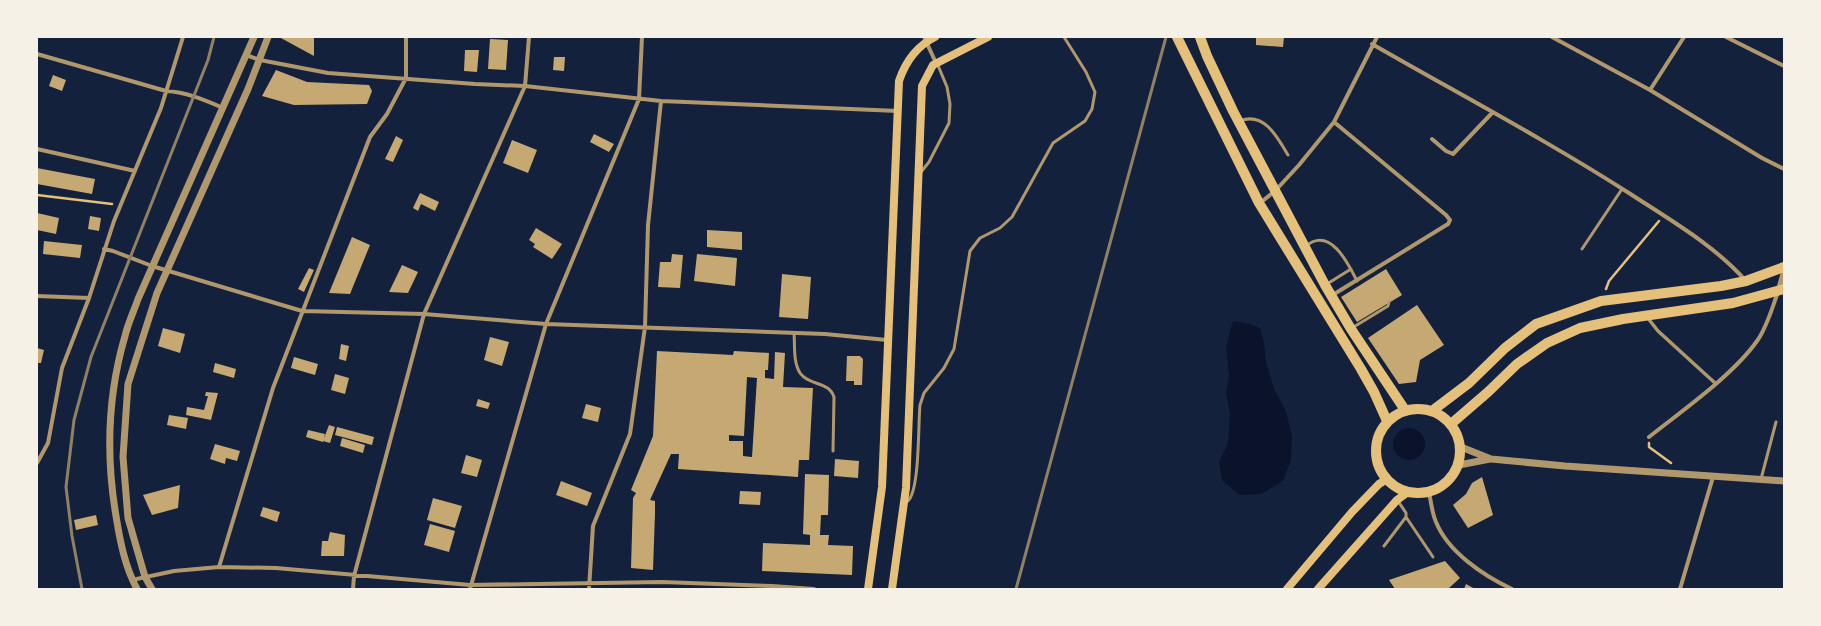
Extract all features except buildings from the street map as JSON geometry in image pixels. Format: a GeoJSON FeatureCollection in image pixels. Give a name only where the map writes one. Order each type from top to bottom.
{"type":"FeatureCollection","features":[{"type":"Feature","properties":{"kind":"main road"},"geometry":{"type":"LineString","coordinates":[[868,589],[882,486],[887,340],[893,260],[899,81],[903,67],[925,39],[935,37]]}},
{"type":"Feature","properties":{"kind":"main road"},"geometry":{"type":"LineString","coordinates":[[892,589],[905,501],[920,173],[922,86],[933,66],[937,63],[988,37]]}},
{"type":"Feature","properties":{"kind":"main road"},"geometry":{"type":"LineString","coordinates":[[1177,37],[1259,203],[1371,386],[1387,422]]}},
{"type":"Feature","properties":{"kind":"main road"},"geometry":{"type":"LineString","coordinates":[[1200,37],[1207,56],[1238,121],[1331,296],[1405,410]]}},
{"type":"Feature","properties":{"kind":"main road"},"geometry":{"type":"LineString","coordinates":[[1432,410],[1468,383],[1505,348],[1536,324],[1601,301],[1721,286],[1746,281],[1784,267]]}},
{"type":"Feature","properties":{"kind":"main road"},"geometry":{"type":"LineString","coordinates":[[1451,424],[1488,392],[1517,364],[1547,343],[1580,328],[1733,303],[1782,290]]}},
{"type":"Feature","properties":{"kind":"main road"},"geometry":{"type":"LineString","coordinates":[[1423,408],[1432,410],[1451,424],[1459,439],[1461,447],[1459,465],[1450,479],[1441,487],[1429,492],[1408,492],[1396,487],[1387,479],[1380,469],[1376,457],[1376,444],[1380,432],[1387,422],[1405,410],[1423,408]]}},
{"type":"Feature","properties":{"kind":"main road"},"geometry":{"type":"LineString","coordinates":[[1287,589],[1352,512],[1379,484],[1387,479]]}},
{"type":"Feature","properties":{"kind":"main road"},"geometry":{"type":"LineString","coordinates":[[1318,589],[1397,500],[1408,492]]}},
{"type":"Feature","properties":{"kind":"street"},"geometry":{"type":"LineString","coordinates":[[37,463],[48,443],[62,368],[89,298],[104,249],[151,133],[183,37]]}},
{"type":"Feature","properties":{"kind":"street"},"geometry":{"type":"LineString","coordinates":[[137,589],[132,580],[119,533],[111,487],[110,451],[116,374],[125,336],[152,266],[254,37]]}},
{"type":"Feature","properties":{"kind":"street"},"geometry":{"type":"LineString","coordinates":[[152,589],[145,577],[128,518],[123,457],[128,384],[157,293],[260,60],[268,37]]}},
{"type":"Feature","properties":{"kind":"street"},"geometry":{"type":"LineString","coordinates":[[219,567],[274,388],[302,311],[370,137],[387,114],[406,78],[406,37]]}},
{"type":"Feature","properties":{"kind":"street"},"geometry":{"type":"LineString","coordinates":[[353,589],[354,576],[424,314],[525,86],[529,37]]}},
{"type":"Feature","properties":{"kind":"street"},"geometry":{"type":"LineString","coordinates":[[470,587],[546,324],[639,99],[642,37]]}},
{"type":"Feature","properties":{"kind":"street"},"geometry":{"type":"LineString","coordinates":[[1259,203],[1275,191],[1299,165],[1334,122],[1372,44],[1377,37]]}},
{"type":"Feature","properties":{"kind":"street"},"geometry":{"type":"LineString","coordinates":[[1552,37],[1650,90],[1762,158],[1784,169]]}},
{"type":"Feature","properties":{"kind":"street"},"geometry":{"type":"LineString","coordinates":[[1650,90],[1684,37]]}},
{"type":"Feature","properties":{"kind":"street"},"geometry":{"type":"LineString","coordinates":[[1726,37],[1784,66]]}},
{"type":"Feature","properties":{"kind":"street"},"geometry":{"type":"LineString","coordinates":[[925,39],[937,63]]}},
{"type":"Feature","properties":{"kind":"street"},"geometry":{"type":"LineString","coordinates":[[1372,44],[1583,163],[1674,222],[1731,265],[1746,281]]}},
{"type":"Feature","properties":{"kind":"street"},"geometry":{"type":"LineString","coordinates":[[37,54],[166,91],[176,91],[223,108]]}},
{"type":"Feature","properties":{"kind":"street"},"geometry":{"type":"LineString","coordinates":[[246,55],[260,60],[328,73],[475,84],[525,86],[661,101],[898,110]]}},
{"type":"Feature","properties":{"kind":"street"},"geometry":{"type":"LineString","coordinates":[[589,589],[593,526],[630,434],[645,327],[648,225],[661,101]]}},
{"type":"Feature","properties":{"kind":"street"},"geometry":{"type":"LineString","coordinates":[[1432,139],[1446,151],[1453,154],[1492,113]]}},
{"type":"Feature","properties":{"kind":"street"},"geometry":{"type":"LineString","coordinates":[[1331,296],[1371,275],[1448,224],[1450,220],[1446,215],[1334,122]]}},
{"type":"Feature","properties":{"kind":"street"},"geometry":{"type":"LineString","coordinates":[[37,149],[135,171]]}},
{"type":"Feature","properties":{"kind":"street"},"geometry":{"type":"LineString","coordinates":[[104,249],[136,259],[152,266],[302,311],[424,314],[546,324],[824,334],[887,340]]}},
{"type":"Feature","properties":{"kind":"street"},"geometry":{"type":"LineString","coordinates":[[1649,437],[1715,383],[1744,357],[1758,339],[1782,290],[1784,274]]}},
{"type":"Feature","properties":{"kind":"street"},"geometry":{"type":"LineString","coordinates":[[37,296],[89,298]]}},
{"type":"Feature","properties":{"kind":"street"},"geometry":{"type":"LineString","coordinates":[[1646,316],[1658,331],[1715,383]]}},
{"type":"Feature","properties":{"kind":"street"},"geometry":{"type":"LineString","coordinates":[[1461,447],[1491,459]]}},
{"type":"Feature","properties":{"kind":"street"},"geometry":{"type":"LineString","coordinates":[[1459,465],[1491,459],[1565,466],[1784,481]]}},
{"type":"Feature","properties":{"kind":"street"},"geometry":{"type":"LineString","coordinates":[[1680,589],[1713,477]]}},
{"type":"Feature","properties":{"kind":"street"},"geometry":{"type":"LineString","coordinates":[[1429,492],[1436,523],[1451,544],[1468,563],[1495,581],[1512,589]]}},
{"type":"Feature","properties":{"kind":"street"},"geometry":{"type":"LineString","coordinates":[[132,580],[174,572],[219,567],[276,568],[470,587],[662,582],[709,586],[772,586],[814,589]]}},
{"type":"Feature","properties":{"kind":"lane"},"geometry":{"type":"LineString","coordinates":[[905,501],[908,501],[911,498],[916,479],[920,404],[924,393],[944,368],[954,349],[970,251],[980,238],[1000,228],[1012,217],[1053,143],[1085,122],[1092,110],[1094,92],[1086,72],[1064,37]]}},
{"type":"Feature","properties":{"kind":"lane"},"geometry":{"type":"LineString","coordinates":[[920,173],[929,162],[949,123],[950,104],[947,87],[937,63]]}},
{"type":"Feature","properties":{"kind":"lane"},"geometry":{"type":"LineString","coordinates":[[1238,121],[1255,119],[1265,124],[1277,135],[1288,155]]}},
{"type":"Feature","properties":{"kind":"lane"},"geometry":{"type":"LineString","coordinates":[[1582,249],[1622,189]]}},
{"type":"Feature","properties":{"kind":"lane"},"geometry":{"type":"LineString","coordinates":[[1305,247],[1316,239],[1324,240],[1336,248],[1357,281]]}},
{"type":"Feature","properties":{"kind":"lane"},"geometry":{"type":"LineString","coordinates":[[1325,285],[1351,270]]}},
{"type":"Feature","properties":{"kind":"lane"},"geometry":{"type":"LineString","coordinates":[[1351,329],[1388,306],[1390,302]]}},
{"type":"Feature","properties":{"kind":"lane"},"geometry":{"type":"LineString","coordinates":[[794,333],[796,364],[800,373],[809,380],[826,386],[832,391],[834,397],[833,451]]}},
{"type":"Feature","properties":{"kind":"lane"},"geometry":{"type":"LineString","coordinates":[[1761,479],[1776,422]]}},
{"type":"Feature","properties":{"kind":"lane"},"geometry":{"type":"LineString","coordinates":[[1397,500],[1406,513],[1406,518],[1433,557]]}},
{"type":"Feature","properties":{"kind":"lane"},"geometry":{"type":"LineString","coordinates":[[1384,546],[1406,518]]}},
{"type":"Feature","properties":{"kind":"path"},"geometry":{"type":"LineString","coordinates":[[37,195],[121,205]]}},
{"type":"Feature","properties":{"kind":"path"},"geometry":{"type":"LineString","coordinates":[[1601,301],[1609,281],[1663,215]]}},
{"type":"Feature","properties":{"kind":"path"},"geometry":{"type":"LineString","coordinates":[[1649,437],[1649,447],[1686,474]]}},
{"type":"Feature","properties":{"kind":"water"},"geometry":{"type":"Polygon","coordinates":[[[1233,321],[1250,324],[1260,328],[1264,343],[1266,362],[1274,389],[1286,411],[1292,437],[1291,460],[1283,481],[1261,494],[1239,495],[1222,480],[1219,462],[1228,443],[1230,414],[1226,393],[1229,377],[1226,346],[1233,321]]]}},
{"type":"Feature","properties":{"kind":"water"},"geometry":{"type":"Polygon","coordinates":[[[1406,428],[1412,428],[1422,435],[1425,444],[1424,450],[1418,457],[1412,460],[1406,460],[1396,453],[1393,447],[1393,441],[1400,431],[1406,428]]]}},
{"type":"Feature","properties":{"kind":"railway"},"geometry":{"type":"LineString","coordinates":[[82,589],[72,536],[66,487],[74,420],[91,357],[208,60],[214,37]]}},
{"type":"Feature","properties":{"kind":"railway"},"geometry":{"type":"LineString","coordinates":[[1016,589],[1166,37]]}}]}
